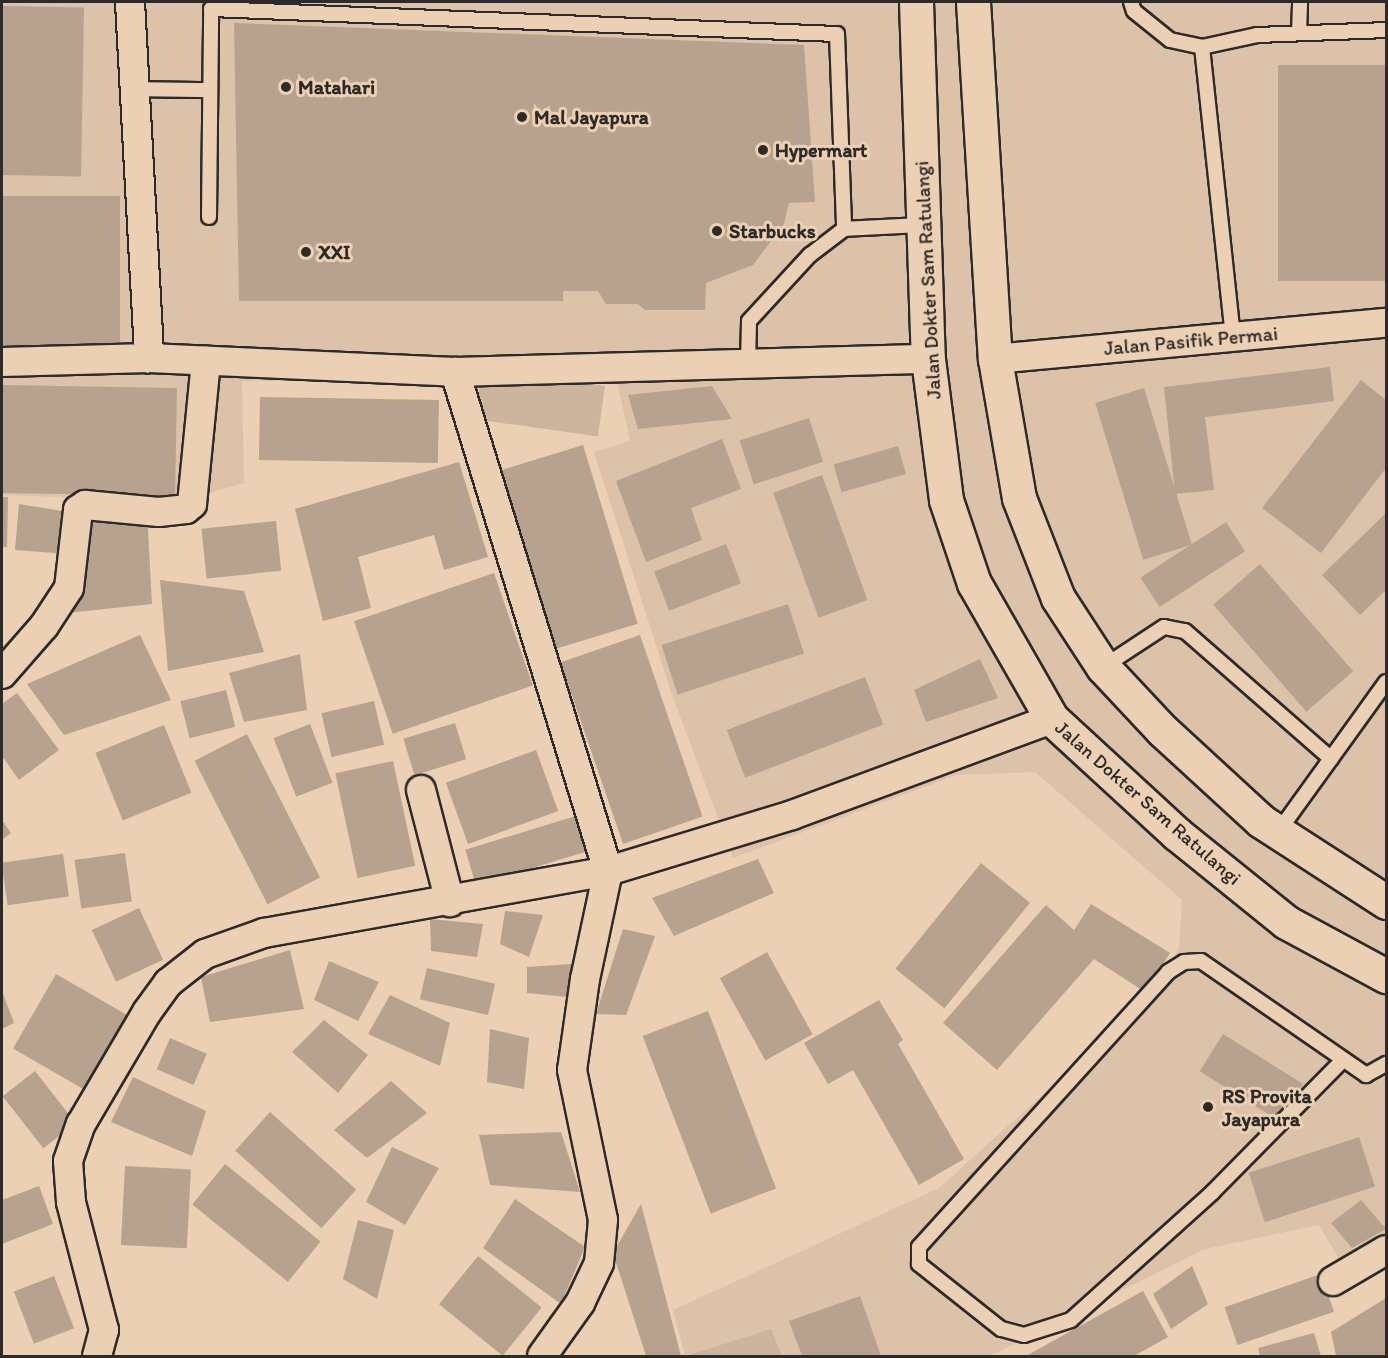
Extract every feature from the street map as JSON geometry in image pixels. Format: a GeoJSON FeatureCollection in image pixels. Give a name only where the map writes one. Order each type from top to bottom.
{"type":"FeatureCollection","features":[{"type":"Feature","properties":{"kind":"main road","name":"Jalan Dokter Sam Ratulangi"},"geometry":{"type":"LineString","coordinates":[[916,2],[927,359],[946,500],[974,583],[1052,719],[1177,834],[1286,922],[1386,976]]}},
{"type":"Feature","properties":{"kind":"main road"},"geometry":{"type":"LineString","coordinates":[[974,2],[994,359],[1019,498],[1058,598],[1103,667],[1162,730],[1278,832],[1386,902]]}},
{"type":"Feature","properties":{"kind":"street"},"geometry":{"type":"LineString","coordinates":[[130,2],[149,358]]}},
{"type":"Feature","properties":{"kind":"street","name":"Jalan Pasifik Permai"},"geometry":{"type":"LineString","coordinates":[[994,359],[1386,323]]}},
{"type":"Feature","properties":{"kind":"street"},"geometry":{"type":"LineString","coordinates":[[2,362],[149,358],[455,372],[927,359]]}},
{"type":"Feature","properties":{"kind":"street"},"geometry":{"type":"LineString","coordinates":[[2,674],[44,626],[69,588],[78,510],[85,505],[159,512],[186,509],[192,504],[206,361]]}},
{"type":"Feature","properties":{"kind":"street"},"geometry":{"type":"LineString","coordinates":[[455,372],[608,871],[585,979],[572,1070],[603,1220],[598,1263],[580,1303],[542,1356]]}},
{"type":"Feature","properties":{"kind":"street"},"geometry":{"type":"LineString","coordinates":[[97,1356],[104,1330],[71,1202],[68,1161],[87,1113],[168,983],[205,954],[264,933],[450,902],[608,871],[792,815],[1052,719]]}},
{"type":"Feature","properties":{"kind":"street"},"geometry":{"type":"LineString","coordinates":[[421,790],[450,902]]}},
{"type":"Feature","properties":{"kind":"street"},"geometry":{"type":"LineString","coordinates":[[1333,1281],[1386,1250]]}},
{"type":"Feature","properties":{"kind":"lane"},"geometry":{"type":"LineString","coordinates":[[1131,2],[1134,11],[1170,40],[1202,47],[1257,34],[1386,30]]}},
{"type":"Feature","properties":{"kind":"lane"},"geometry":{"type":"LineString","coordinates":[[1299,33],[1300,2]]}},
{"type":"Feature","properties":{"kind":"lane"},"geometry":{"type":"LineString","coordinates":[[208,217],[211,9],[837,34],[844,229]]}},
{"type":"Feature","properties":{"kind":"lane"},"geometry":{"type":"LineString","coordinates":[[1202,47],[1233,337]]}},
{"type":"Feature","properties":{"kind":"lane"},"geometry":{"type":"LineString","coordinates":[[134,89],[210,90]]}},
{"type":"Feature","properties":{"kind":"lane"},"geometry":{"type":"LineString","coordinates":[[748,365],[749,321],[810,255],[844,229],[924,225]]}},
{"type":"Feature","properties":{"kind":"lane"},"geometry":{"type":"LineString","coordinates":[[1103,667],[1164,627],[1185,631],[1331,759]]}},
{"type":"Feature","properties":{"kind":"lane"},"geometry":{"type":"LineString","coordinates":[[1278,832],[1386,682]]}},
{"type":"Feature","properties":{"kind":"lane"},"geometry":{"type":"LineString","coordinates":[[1343,1060],[1213,1192],[1071,1320],[1024,1335],[1001,1329],[920,1264],[919,1247],[1168,972],[1184,962],[1201,961],[1366,1075],[1386,1064]]}},
{"type":"Feature","properties":{"kind":"shaded area"},"geometry":{"type":"Polygon","coordinates":[[[2,2],[1386,2],[1386,1261],[1354,1285],[1319,1225],[1205,1249],[990,1356],[685,1356],[673,1310],[939,1188],[1150,998],[1179,949],[1182,900],[1035,772],[957,775],[733,858],[671,692],[594,452],[630,441],[617,381],[242,381],[244,483],[180,501],[2,495],[2,2]]]}},
{"type":"Feature","properties":{"kind":"shaded area"},"geometry":{"type":"Polygon","coordinates":[[[482,369],[605,386],[598,437],[475,419],[482,369]]]}},
{"type":"Feature","properties":{"kind":"shaded area"},"geometry":{"type":"Polygon","coordinates":[[[771,1329],[782,1356],[693,1356],[692,1354],[771,1329]]]}},
{"type":"Feature","properties":{"kind":"building"},"geometry":{"type":"Polygon","coordinates":[[[2,6],[84,7],[81,176],[2,175],[2,6]]]}},
{"type":"Feature","properties":{"kind":"building","name":"Mal Jayapura"},"geometry":{"type":"Polygon","coordinates":[[[234,23],[804,45],[815,202],[789,203],[784,224],[753,265],[706,283],[705,310],[645,310],[638,304],[606,304],[598,291],[563,291],[563,301],[239,301],[234,23]]]}},
{"type":"Feature","properties":{"kind":"building"},"geometry":{"type":"Polygon","coordinates":[[[1278,65],[1386,65],[1386,281],[1278,281],[1278,65]]]}},
{"type":"Feature","properties":{"kind":"building"},"geometry":{"type":"Polygon","coordinates":[[[2,196],[120,196],[120,351],[2,351],[2,196]]]}},
{"type":"Feature","properties":{"kind":"building"},"geometry":{"type":"Polygon","coordinates":[[[1330,367],[1334,401],[1205,417],[1214,490],[1175,494],[1164,387],[1330,367]]]}},
{"type":"Feature","properties":{"kind":"building"},"geometry":{"type":"Polygon","coordinates":[[[1361,380],[1386,400],[1386,468],[1321,553],[1262,508],[1361,380]]]}},
{"type":"Feature","properties":{"kind":"building"},"geometry":{"type":"Polygon","coordinates":[[[2,385],[177,388],[175,496],[2,493],[2,385]]]}},
{"type":"Feature","properties":{"kind":"building"},"geometry":{"type":"Polygon","coordinates":[[[712,386],[732,419],[638,429],[628,395],[712,386]]]}},
{"type":"Feature","properties":{"kind":"building"},"geometry":{"type":"Polygon","coordinates":[[[1144,388],[1192,545],[1143,560],[1095,403],[1144,388]]]}},
{"type":"Feature","properties":{"kind":"building"},"geometry":{"type":"Polygon","coordinates":[[[260,397],[439,400],[438,463],[259,460],[260,397]]]}},
{"type":"Feature","properties":{"kind":"building"},"geometry":{"type":"Polygon","coordinates":[[[809,418],[823,462],[754,484],[740,441],[809,418]]]}},
{"type":"Feature","properties":{"kind":"building"},"geometry":{"type":"Polygon","coordinates":[[[722,439],[741,489],[691,508],[702,540],[646,562],[616,481],[722,439]]]}},
{"type":"Feature","properties":{"kind":"building"},"geometry":{"type":"Polygon","coordinates":[[[583,445],[638,624],[554,650],[499,471],[583,445]]]}},
{"type":"Feature","properties":{"kind":"building"},"geometry":{"type":"Polygon","coordinates":[[[898,446],[906,474],[842,492],[834,464],[898,446]]]}},
{"type":"Feature","properties":{"kind":"building"},"geometry":{"type":"Polygon","coordinates":[[[459,462],[488,557],[444,570],[434,535],[358,557],[371,608],[323,621],[295,509],[459,462]]]}},
{"type":"Feature","properties":{"kind":"building"},"geometry":{"type":"Polygon","coordinates":[[[822,475],[867,600],[819,618],[773,493],[822,475]]]}},
{"type":"Feature","properties":{"kind":"building"},"geometry":{"type":"Polygon","coordinates":[[[2,497],[8,497],[7,547],[2,547],[2,497]]]}},
{"type":"Feature","properties":{"kind":"building"},"geometry":{"type":"Polygon","coordinates":[[[19,504],[68,512],[68,554],[15,550],[19,504]]]}},
{"type":"Feature","properties":{"kind":"building"},"geometry":{"type":"Polygon","coordinates":[[[147,512],[152,604],[67,613],[81,514],[147,512]]]}},
{"type":"Feature","properties":{"kind":"building"},"geometry":{"type":"Polygon","coordinates":[[[1386,513],[1386,590],[1360,615],[1322,575],[1386,513]]]}},
{"type":"Feature","properties":{"kind":"building"},"geometry":{"type":"Polygon","coordinates":[[[276,521],[281,571],[207,579],[201,529],[276,521]]]}},
{"type":"Feature","properties":{"kind":"building"},"geometry":{"type":"Polygon","coordinates":[[[1226,522],[1245,551],[1160,607],[1140,578],[1226,522]]]}},
{"type":"Feature","properties":{"kind":"building"},"geometry":{"type":"Polygon","coordinates":[[[726,544],[741,583],[669,611],[654,572],[726,544]]]}},
{"type":"Feature","properties":{"kind":"building"},"geometry":{"type":"Polygon","coordinates":[[[1260,564],[1353,671],[1306,712],[1213,605],[1260,564]]]}},
{"type":"Feature","properties":{"kind":"building"},"geometry":{"type":"Polygon","coordinates":[[[494,573],[533,686],[393,734],[354,621],[494,573]]]}},
{"type":"Feature","properties":{"kind":"building"},"geometry":{"type":"Polygon","coordinates":[[[160,580],[244,591],[264,652],[168,671],[160,580]]]}},
{"type":"Feature","properties":{"kind":"building"},"geometry":{"type":"Polygon","coordinates":[[[788,604],[804,653],[678,695],[662,645],[788,604]]]}},
{"type":"Feature","properties":{"kind":"building"},"geometry":{"type":"Polygon","coordinates":[[[140,635],[171,700],[64,735],[27,684],[140,635]]]}},
{"type":"Feature","properties":{"kind":"building"},"geometry":{"type":"Polygon","coordinates":[[[640,635],[703,817],[623,844],[561,662],[640,635]]]}},
{"type":"Feature","properties":{"kind":"building"},"geometry":{"type":"Polygon","coordinates":[[[300,654],[307,710],[244,722],[229,673],[300,654]]]}},
{"type":"Feature","properties":{"kind":"building"},"geometry":{"type":"Polygon","coordinates":[[[980,659],[998,698],[926,722],[914,690],[980,659]]]}},
{"type":"Feature","properties":{"kind":"building"},"geometry":{"type":"Polygon","coordinates":[[[865,677],[883,725],[745,778],[727,730],[865,677]]]}},
{"type":"Feature","properties":{"kind":"building"},"geometry":{"type":"Polygon","coordinates":[[[226,690],[235,727],[190,738],[180,701],[226,690]]]}},
{"type":"Feature","properties":{"kind":"building"},"geometry":{"type":"Polygon","coordinates":[[[17,693],[59,750],[19,780],[2,756],[2,704],[17,693]]]}},
{"type":"Feature","properties":{"kind":"building"},"geometry":{"type":"Polygon","coordinates":[[[374,701],[384,745],[332,757],[321,713],[374,701]]]}},
{"type":"Feature","properties":{"kind":"building"},"geometry":{"type":"Polygon","coordinates":[[[455,723],[466,759],[414,775],[403,739],[455,723]]]}},
{"type":"Feature","properties":{"kind":"building"},"geometry":{"type":"Polygon","coordinates":[[[310,724],[333,783],[296,797],[274,738],[310,724]]]}},
{"type":"Feature","properties":{"kind":"building"},"geometry":{"type":"Polygon","coordinates":[[[164,725],[191,793],[123,820],[95,753],[164,725]]]}},
{"type":"Feature","properties":{"kind":"building"},"geometry":{"type":"Polygon","coordinates":[[[247,734],[320,877],[268,904],[194,761],[247,734]]]}},
{"type":"Feature","properties":{"kind":"building"},"geometry":{"type":"Polygon","coordinates":[[[536,750],[558,811],[468,844],[446,783],[536,750]]]}},
{"type":"Feature","properties":{"kind":"building"},"geometry":{"type":"Polygon","coordinates":[[[393,761],[415,866],[358,878],[335,773],[393,761]]]}},
{"type":"Feature","properties":{"kind":"building"},"geometry":{"type":"Polygon","coordinates":[[[579,815],[590,850],[476,885],[465,850],[579,815]]]}},
{"type":"Feature","properties":{"kind":"building"},"geometry":{"type":"Polygon","coordinates":[[[2,820],[11,833],[2,840],[2,820]]]}},
{"type":"Feature","properties":{"kind":"building"},"geometry":{"type":"Polygon","coordinates":[[[125,853],[132,902],[81,909],[74,860],[125,853]]]}},
{"type":"Feature","properties":{"kind":"building"},"geometry":{"type":"Polygon","coordinates":[[[63,854],[69,897],[8,905],[2,863],[63,854]]]}},
{"type":"Feature","properties":{"kind":"building"},"geometry":{"type":"Polygon","coordinates":[[[758,859],[774,893],[674,936],[652,898],[758,859]]]}},
{"type":"Feature","properties":{"kind":"building"},"geometry":{"type":"Polygon","coordinates":[[[981,863],[1030,903],[944,1008],[895,969],[981,863]]]}},
{"type":"Feature","properties":{"kind":"building"},"geometry":{"type":"Polygon","coordinates":[[[1091,904],[1170,953],[1145,992],[1094,959],[997,1070],[943,1023],[1046,905],[1074,930],[1091,904]]]}},
{"type":"Feature","properties":{"kind":"building"},"geometry":{"type":"Polygon","coordinates":[[[139,908],[163,960],[116,982],[92,930],[139,908]]]}},
{"type":"Feature","properties":{"kind":"building"},"geometry":{"type":"Polygon","coordinates":[[[505,911],[543,915],[529,957],[500,944],[505,911]]]}},
{"type":"Feature","properties":{"kind":"building"},"geometry":{"type":"Polygon","coordinates":[[[430,919],[483,924],[477,957],[431,951],[430,919]]]}},
{"type":"Feature","properties":{"kind":"building"},"geometry":{"type":"Polygon","coordinates":[[[623,929],[655,936],[626,1015],[596,1014],[623,929]]]}},
{"type":"Feature","properties":{"kind":"building"},"geometry":{"type":"Polygon","coordinates":[[[290,950],[304,1009],[210,1022],[201,977],[290,950]]]}},
{"type":"Feature","properties":{"kind":"building"},"geometry":{"type":"Polygon","coordinates":[[[767,952],[813,1034],[765,1060],[720,978],[767,952]]]}},
{"type":"Feature","properties":{"kind":"building"},"geometry":{"type":"Polygon","coordinates":[[[329,961],[379,982],[358,1021],[314,1000],[329,961]]]}},
{"type":"Feature","properties":{"kind":"building"},"geometry":{"type":"Polygon","coordinates":[[[572,964],[568,997],[527,993],[527,967],[572,964]]]}},
{"type":"Feature","properties":{"kind":"building"},"geometry":{"type":"Polygon","coordinates":[[[427,968],[495,984],[488,1015],[420,999],[427,968]]]}},
{"type":"Feature","properties":{"kind":"building"},"geometry":{"type":"Polygon","coordinates":[[[56,974],[137,1020],[94,1095],[13,1048],[56,974]]]}},
{"type":"Feature","properties":{"kind":"building"},"geometry":{"type":"Polygon","coordinates":[[[2,991],[14,1023],[2,1029],[2,991]]]}},
{"type":"Feature","properties":{"kind":"building"},"geometry":{"type":"Polygon","coordinates":[[[390,995],[450,1023],[440,1066],[368,1034],[390,995]]]}},
{"type":"Feature","properties":{"kind":"building"},"geometry":{"type":"Polygon","coordinates":[[[879,1000],[903,1040],[898,1044],[964,1159],[919,1185],[853,1070],[828,1084],[804,1043],[879,1000]]]}},
{"type":"Feature","properties":{"kind":"building"},"geometry":{"type":"Polygon","coordinates":[[[708,1011],[776,1188],[711,1213],[643,1036],[708,1011]]]}},
{"type":"Feature","properties":{"kind":"building"},"geometry":{"type":"Polygon","coordinates":[[[324,1020],[368,1055],[338,1093],[292,1052],[324,1020]]]}},
{"type":"Feature","properties":{"kind":"building"},"geometry":{"type":"Polygon","coordinates":[[[490,1029],[529,1038],[524,1089],[487,1082],[490,1029]]]}},
{"type":"Feature","properties":{"kind":"building"},"geometry":{"type":"Polygon","coordinates":[[[1223,1034],[1303,1084],[1279,1121],[1200,1071],[1223,1034]]]}},
{"type":"Feature","properties":{"kind":"building"},"geometry":{"type":"Polygon","coordinates":[[[170,1038],[207,1054],[194,1085],[157,1069],[170,1038]]]}},
{"type":"Feature","properties":{"kind":"building"},"geometry":{"type":"Polygon","coordinates":[[[35,1071],[76,1123],[43,1148],[3,1096],[35,1071]]]}},
{"type":"Feature","properties":{"kind":"building"},"geometry":{"type":"Polygon","coordinates":[[[133,1077],[206,1111],[192,1156],[111,1122],[133,1077]]]}},
{"type":"Feature","properties":{"kind":"building"},"geometry":{"type":"Polygon","coordinates":[[[391,1081],[427,1113],[367,1158],[334,1130],[391,1081]]]}},
{"type":"Feature","properties":{"kind":"building"},"geometry":{"type":"Polygon","coordinates":[[[270,1112],[356,1190],[321,1228],[235,1151],[270,1112]]]}},
{"type":"Feature","properties":{"kind":"building"},"geometry":{"type":"Polygon","coordinates":[[[561,1132],[580,1192],[490,1185],[479,1135],[561,1132]]]}},
{"type":"Feature","properties":{"kind":"building"},"geometry":{"type":"Polygon","coordinates":[[[1359,1137],[1375,1186],[1265,1222],[1249,1173],[1359,1137]]]}},
{"type":"Feature","properties":{"kind":"building"},"geometry":{"type":"Polygon","coordinates":[[[392,1147],[439,1168],[405,1225],[366,1202],[392,1147]]]}},
{"type":"Feature","properties":{"kind":"building"},"geometry":{"type":"Polygon","coordinates":[[[225,1164],[321,1241],[288,1282],[192,1204],[225,1164]]]}},
{"type":"Feature","properties":{"kind":"building"},"geometry":{"type":"Polygon","coordinates":[[[125,1166],[191,1169],[187,1248],[121,1245],[125,1166]]]}},
{"type":"Feature","properties":{"kind":"building"},"geometry":{"type":"Polygon","coordinates":[[[39,1186],[53,1224],[2,1244],[2,1200],[39,1186]]]}},
{"type":"Feature","properties":{"kind":"building"},"geometry":{"type":"Polygon","coordinates":[[[515,1199],[585,1247],[561,1304],[483,1248],[515,1199]]]}},
{"type":"Feature","properties":{"kind":"building"},"geometry":{"type":"Polygon","coordinates":[[[1361,1200],[1386,1229],[1352,1248],[1331,1223],[1361,1200]]]}},
{"type":"Feature","properties":{"kind":"building"},"geometry":{"type":"Polygon","coordinates":[[[641,1204],[681,1356],[646,1356],[613,1253],[641,1204]]]}},
{"type":"Feature","properties":{"kind":"building"},"geometry":{"type":"Polygon","coordinates":[[[358,1220],[394,1230],[377,1299],[343,1279],[358,1220]]]}},
{"type":"Feature","properties":{"kind":"building"},"geometry":{"type":"Polygon","coordinates":[[[478,1256],[542,1308],[503,1356],[439,1304],[478,1256]]]}},
{"type":"Feature","properties":{"kind":"building"},"geometry":{"type":"Polygon","coordinates":[[[1192,1266],[1208,1304],[1171,1329],[1153,1294],[1192,1266]]]}},
{"type":"Feature","properties":{"kind":"building"},"geometry":{"type":"Polygon","coordinates":[[[1321,1274],[1334,1312],[1238,1345],[1225,1307],[1321,1274]]]}},
{"type":"Feature","properties":{"kind":"building"},"geometry":{"type":"Polygon","coordinates":[[[54,1276],[74,1328],[34,1344],[14,1291],[54,1276]]]}},
{"type":"Feature","properties":{"kind":"building"},"geometry":{"type":"Polygon","coordinates":[[[1143,1291],[1168,1337],[1134,1356],[1026,1356],[1143,1291]]]}},
{"type":"Feature","properties":{"kind":"building"},"geometry":{"type":"Polygon","coordinates":[[[860,1296],[881,1356],[802,1356],[789,1321],[860,1296]]]}},
{"type":"Feature","properties":{"kind":"building"},"geometry":{"type":"Polygon","coordinates":[[[1386,1298],[1386,1356],[1336,1356],[1331,1332],[1386,1298]]]}},
{"type":"Feature","properties":{"kind":"building"},"geometry":{"type":"Polygon","coordinates":[[[1314,1333],[1321,1356],[1260,1356],[1258,1348],[1314,1333]]]}},
{"type":"Feature","properties":{"kind":"place","name":"Matahari"},"geometry":{"type":"Point","coordinates":[286,87]}},
{"type":"Feature","properties":{"kind":"place","name":"Mal Jayapura"},"geometry":{"type":"Point","coordinates":[522,117]}},
{"type":"Feature","properties":{"kind":"place","name":"Hypermart"},"geometry":{"type":"Point","coordinates":[763,150]}},
{"type":"Feature","properties":{"kind":"place","name":"Starbucks"},"geometry":{"type":"Point","coordinates":[717,231]}},
{"type":"Feature","properties":{"kind":"place","name":"XXI"},"geometry":{"type":"Point","coordinates":[306,252]}},
{"type":"Feature","properties":{"kind":"place","name":"RS Provita Jayapura"},"geometry":{"type":"Point","coordinates":[1208,1107]}}]}
